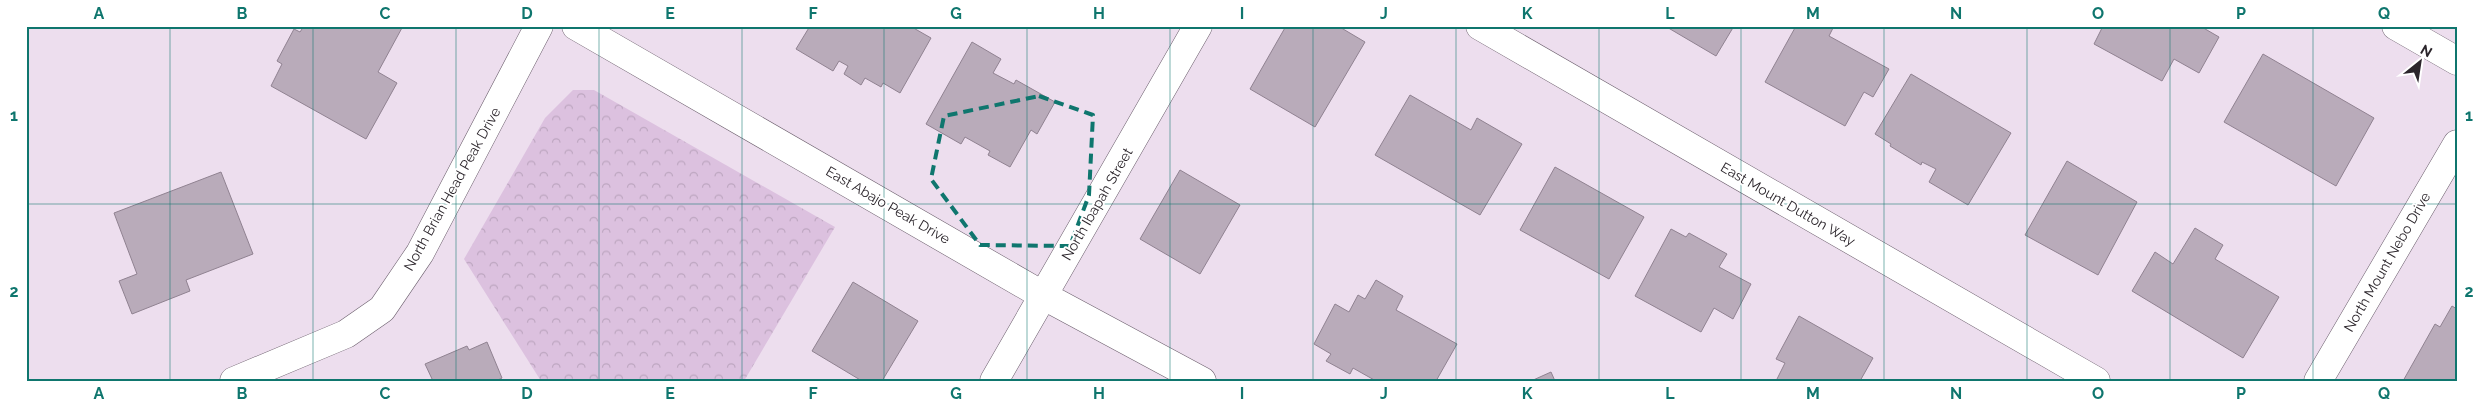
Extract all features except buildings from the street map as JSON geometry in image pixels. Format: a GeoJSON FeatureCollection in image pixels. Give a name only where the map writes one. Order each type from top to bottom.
{"type":"FeatureCollection","features":[{"type":"Feature","properties":{"kind":"street","name":"North Brian Head Peak Drive"},"geometry":{"type":"LineString","coordinates":[[234,381],[346,334],[382,309],[420,253],[539,26]]}},
{"type":"Feature","properties":{"kind":"street","name":"East Abajo Peak Drive"},"geometry":{"type":"LineString","coordinates":[[576,26],[1044,296],[1202,381]]}},
{"type":"Feature","properties":{"kind":"street","name":"North Ibapah Street"},"geometry":{"type":"LineString","coordinates":[[994,381],[1198,26]]}},
{"type":"Feature","properties":{"kind":"street","name":"East Mount Dutton Way"},"geometry":{"type":"LineString","coordinates":[[1480,26],[2096,381]]}},
{"type":"Feature","properties":{"kind":"street"},"geometry":{"type":"LineString","coordinates":[[2396,26],[2457,61]]}},
{"type":"Feature","properties":{"kind":"street","name":"North Mount Nebo Drive"},"geometry":{"type":"LineString","coordinates":[[2318,381],[2457,144]]}},
{"type":"Feature","properties":{"kind":"highlighted area"},"geometry":{"type":"Polygon","coordinates":[[[1039,96],[1093,115],[1089,195],[1070,246],[980,245],[931,179],[944,116],[1039,96]]]}},
{"type":"Feature","properties":{"kind":"green space"},"geometry":{"type":"Polygon","coordinates":[[[573,90],[594,90],[835,227],[744,381],[541,381],[464,259],[545,118],[573,90]]]}}]}
